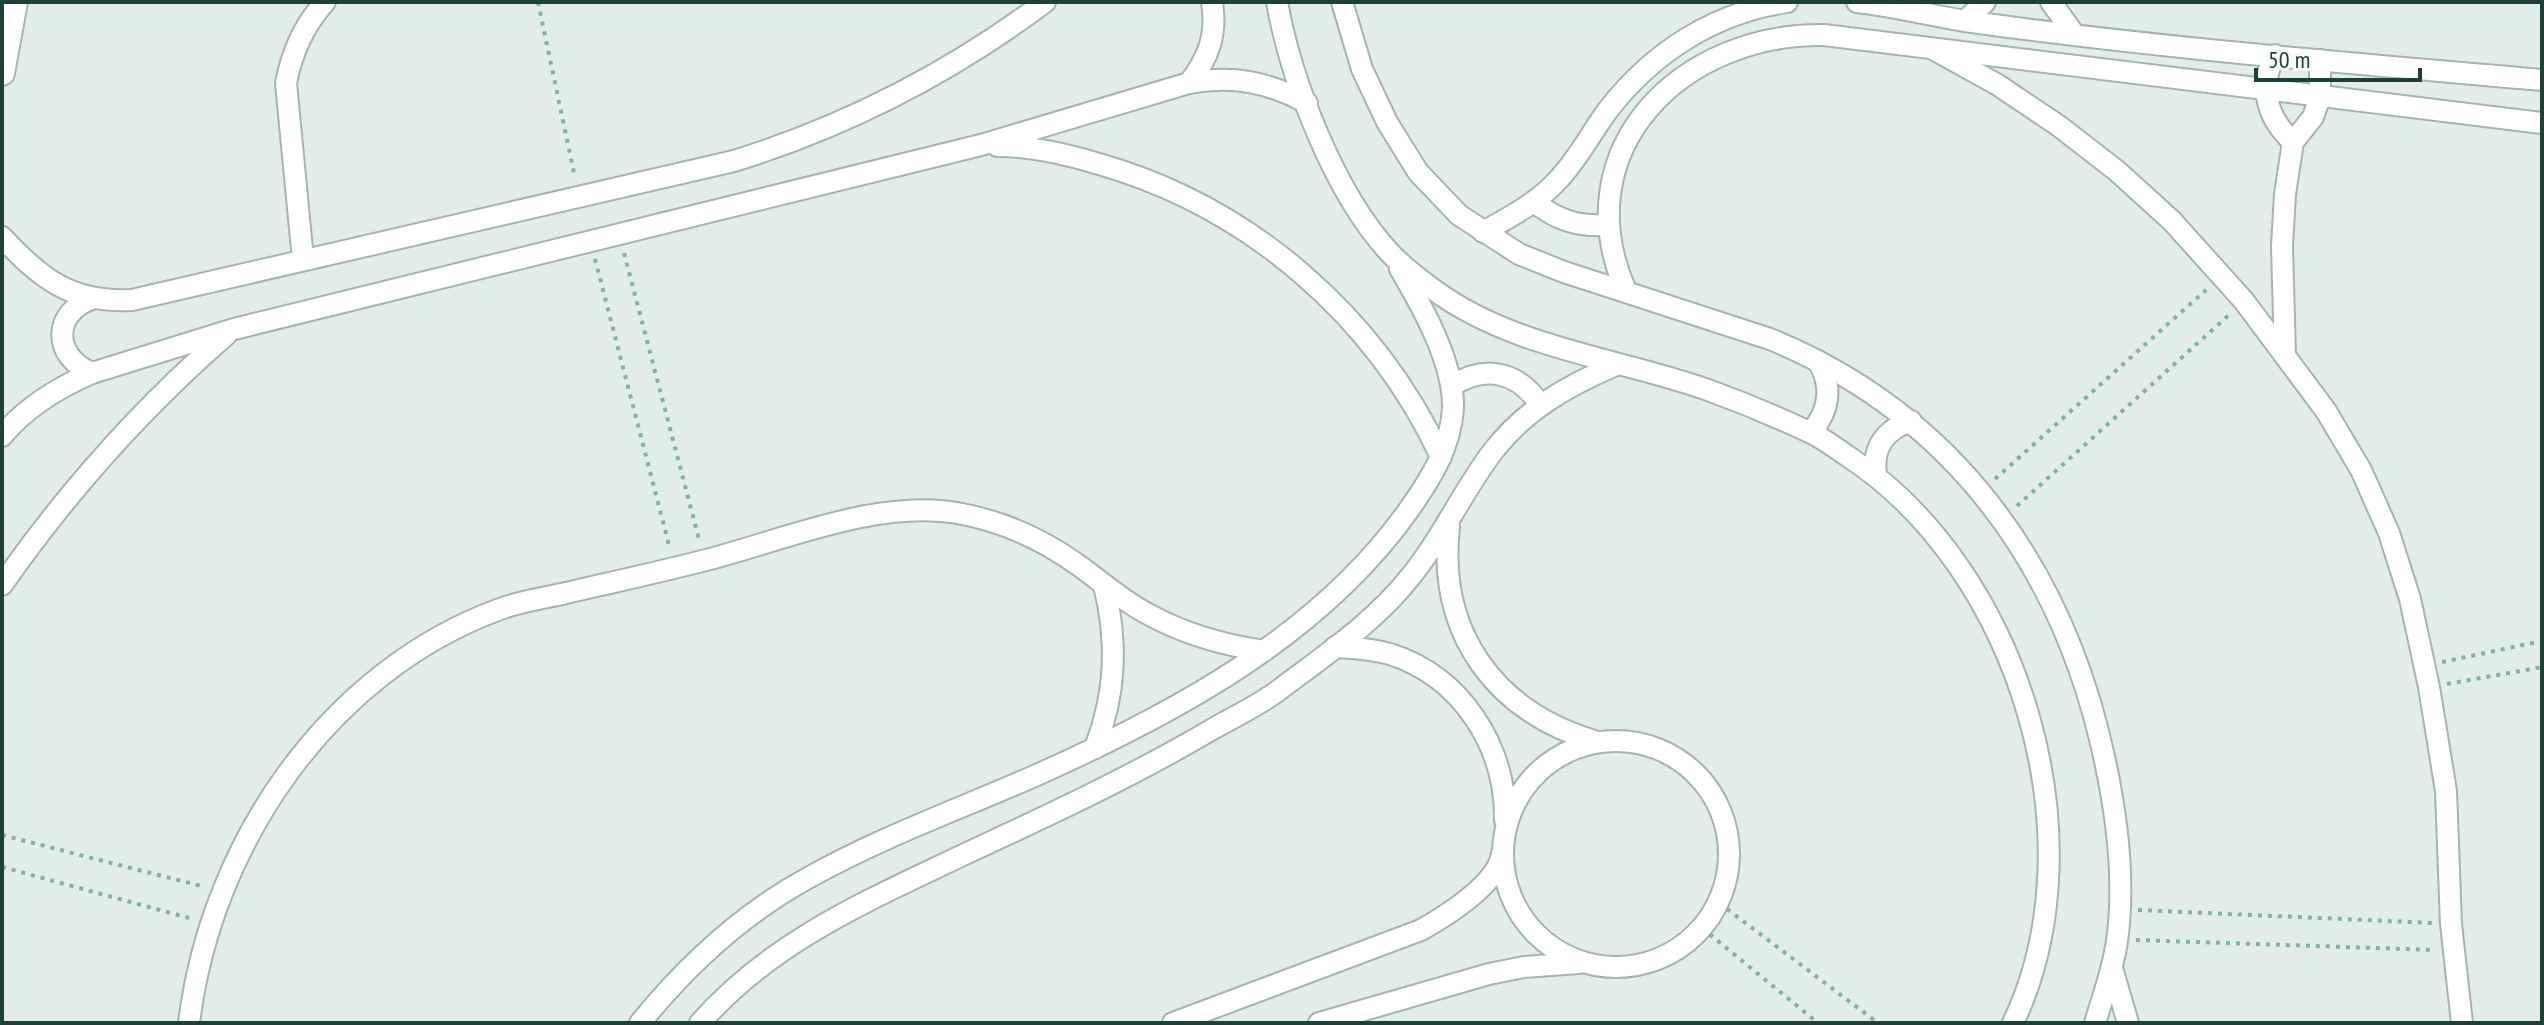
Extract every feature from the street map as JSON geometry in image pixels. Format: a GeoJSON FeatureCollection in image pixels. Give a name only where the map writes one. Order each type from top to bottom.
{"type":"FeatureCollection","features":[{"type":"Feature","properties":{"kind":"street"},"geometry":{"type":"LineString","coordinates":[[2,73],[15,2]]}},
{"type":"Feature","properties":{"kind":"street"},"geometry":{"type":"LineString","coordinates":[[303,260],[286,83],[291,58],[301,34],[325,2]]}},
{"type":"Feature","properties":{"kind":"street"},"geometry":{"type":"LineString","coordinates":[[2,237],[38,273],[55,284],[94,298],[132,300],[734,161],[818,132],[873,108],[940,73],[1045,2]]}},
{"type":"Feature","properties":{"kind":"street"},"geometry":{"type":"LineString","coordinates":[[1189,83],[1203,65],[1212,43],[1215,21],[1212,2]]}},
{"type":"Feature","properties":{"kind":"street"},"geometry":{"type":"LineString","coordinates":[[640,1023],[709,948],[754,912],[806,878],[1095,748],[1202,690],[1264,651],[1332,597],[1364,566],[1393,532],[1441,457],[1450,431],[1452,386],[1426,318],[1392,255],[1353,202],[1327,152],[1294,72],[1277,2]]}},
{"type":"Feature","properties":{"kind":"street"},"geometry":{"type":"LineString","coordinates":[[1342,2],[1362,69],[1402,147],[1438,194],[1459,215],[1519,254],[1770,339],[1860,383],[1911,421],[2003,518],[2057,609],[2096,719],[2116,811],[2117,940],[2095,1023]]}},
{"type":"Feature","properties":{"kind":"street"},"geometry":{"type":"LineString","coordinates":[[1483,232],[1534,202],[1557,181],[1621,94],[1659,57],[1703,28],[1725,18],[1787,2]]}},
{"type":"Feature","properties":{"kind":"street"},"geometry":{"type":"LineString","coordinates":[[1857,2],[1965,21],[2074,34],[2542,80]]}},
{"type":"Feature","properties":{"kind":"street"},"geometry":{"type":"LineString","coordinates":[[1965,21],[1985,2]]}},
{"type":"Feature","properties":{"kind":"street"},"geometry":{"type":"LineString","coordinates":[[2051,2],[2074,34]]}},
{"type":"Feature","properties":{"kind":"street"},"geometry":{"type":"LineString","coordinates":[[1626,291],[1611,248],[1608,225],[1612,179],[1631,134],[1663,94],[1703,63],[1749,43],[1798,34],[2542,123]]}},
{"type":"Feature","properties":{"kind":"street"},"geometry":{"type":"LineString","coordinates":[[1933,49],[1998,85],[2059,126],[2106,162],[2172,221],[2244,301],[2326,411],[2361,470],[2389,533],[2410,599],[2429,687],[2446,791],[2451,924],[2462,1023]]}},
{"type":"Feature","properties":{"kind":"street"},"geometry":{"type":"LineString","coordinates":[[2275,55],[2265,91],[2273,120],[2293,142]]}},
{"type":"Feature","properties":{"kind":"street"},"geometry":{"type":"LineString","coordinates":[[2285,356],[2282,246],[2285,194],[2293,142],[2313,117],[2320,97],[2320,60]]}},
{"type":"Feature","properties":{"kind":"street"},"geometry":{"type":"LineString","coordinates":[[2,436],[38,402],[92,373],[234,329],[981,145],[1189,83],[1213,78],[1262,83],[1307,103]]}},
{"type":"Feature","properties":{"kind":"street"},"geometry":{"type":"LineString","coordinates":[[981,145],[1048,151],[1114,168],[1177,193],[1238,225],[1293,265],[1358,329],[1407,392],[1441,457]]}},
{"type":"Feature","properties":{"kind":"street"},"geometry":{"type":"LineString","coordinates":[[1534,202],[1568,222],[1608,225]]}},
{"type":"Feature","properties":{"kind":"street"},"geometry":{"type":"LineString","coordinates":[[1392,255],[1435,291],[1477,317],[1616,365],[1707,390],[1811,432],[1876,475],[1928,527],[1972,589],[2008,657],[2032,729],[2046,804],[2049,876],[2041,944],[2033,975],[2013,1023]]}},
{"type":"Feature","properties":{"kind":"street"},"geometry":{"type":"LineString","coordinates":[[92,373],[70,359],[62,334],[72,310],[94,298]]}},
{"type":"Feature","properties":{"kind":"street"},"geometry":{"type":"LineString","coordinates":[[2,585],[58,508],[124,432],[234,329]]}},
{"type":"Feature","properties":{"kind":"street"},"geometry":{"type":"LineString","coordinates":[[1811,432],[1824,414],[1828,392],[1824,370],[1818,361]]}},
{"type":"Feature","properties":{"kind":"street"},"geometry":{"type":"LineString","coordinates":[[700,1023],[747,975],[813,929],[848,909],[1056,812],[1166,756],[1275,693],[1362,626],[1409,579],[1492,452],[1540,405],[1577,381],[1616,365]]}},
{"type":"Feature","properties":{"kind":"street"},"geometry":{"type":"LineString","coordinates":[[1452,386],[1479,373],[1507,376],[1532,392],[1540,405]]}},
{"type":"Feature","properties":{"kind":"street"},"geometry":{"type":"LineString","coordinates":[[1876,475],[1875,455],[1884,437],[1891,430],[1911,421]]}},
{"type":"Feature","properties":{"kind":"street"},"geometry":{"type":"LineString","coordinates":[[189,1023],[198,970],[223,891],[246,843],[290,768],[347,703],[395,663],[448,632],[504,607],[704,561],[882,512],[930,510],[977,517],[1022,532],[1063,554],[1145,613],[1168,625],[1214,642],[1264,651]]}},
{"type":"Feature","properties":{"kind":"street"},"geometry":{"type":"LineString","coordinates":[[1449,521],[1447,558],[1450,594],[1461,629],[1478,662],[1502,690],[1530,713],[1552,726],[1598,742]]}},
{"type":"Feature","properties":{"kind":"street"},"geometry":{"type":"LineString","coordinates":[[1095,748],[1109,703],[1115,656],[1104,585]]}},
{"type":"Feature","properties":{"kind":"street"},"geometry":{"type":"LineString","coordinates":[[1335,647],[1363,648],[1403,660],[1440,681],[1461,699],[1492,746],[1503,787],[1504,871],[1511,896],[1523,918],[1550,945],[1584,963]]}},
{"type":"Feature","properties":{"kind":"street"},"geometry":{"type":"LineString","coordinates":[[1173,1023],[1421,930],[1458,907],[1474,894],[1501,861],[1512,807],[1524,788],[1538,771],[1576,747],[1598,742],[1629,741],[1658,749],[1693,770],[1707,786],[1725,822],[1729,843],[1726,884],[1719,903],[1702,928],[1674,952],[1640,965],[1603,967],[1559,963],[1489,974],[1319,1023]]}},
{"type":"Feature","properties":{"kind":"street"},"geometry":{"type":"LineString","coordinates":[[2112,968],[2128,1023]]}},
{"type":"Feature","properties":{"kind":"path"},"geometry":{"type":"LineString","coordinates":[[538,2],[579,196]]}},
{"type":"Feature","properties":{"kind":"path"},"geometry":{"type":"LineString","coordinates":[[619,234],[704,561]]}},
{"type":"Feature","properties":{"kind":"path"},"geometry":{"type":"LineString","coordinates":[[590,241],[675,567]]}},
{"type":"Feature","properties":{"kind":"path"},"geometry":{"type":"LineString","coordinates":[[1981,492],[2222,275]]}},
{"type":"Feature","properties":{"kind":"path"},"geometry":{"type":"LineString","coordinates":[[2003,518],[2244,301]]}},
{"type":"Feature","properties":{"kind":"path"},"geometry":{"type":"LineString","coordinates":[[2424,666],[2542,641]]}},
{"type":"Feature","properties":{"kind":"path"},"geometry":{"type":"LineString","coordinates":[[2429,687],[2542,667]]}},
{"type":"Feature","properties":{"kind":"path"},"geometry":{"type":"LineString","coordinates":[[2,835],[223,891]]}},
{"type":"Feature","properties":{"kind":"path"},"geometry":{"type":"LineString","coordinates":[[2,867],[211,923]]}},
{"type":"Feature","properties":{"kind":"path"},"geometry":{"type":"LineString","coordinates":[[1719,903],[1878,1023]]}},
{"type":"Feature","properties":{"kind":"path"},"geometry":{"type":"LineString","coordinates":[[2119,909],[2451,924]]}},
{"type":"Feature","properties":{"kind":"path"},"geometry":{"type":"LineString","coordinates":[[1702,928],[1818,1023]]}},
{"type":"Feature","properties":{"kind":"path"},"geometry":{"type":"LineString","coordinates":[[2117,940],[2454,950]]}}]}
